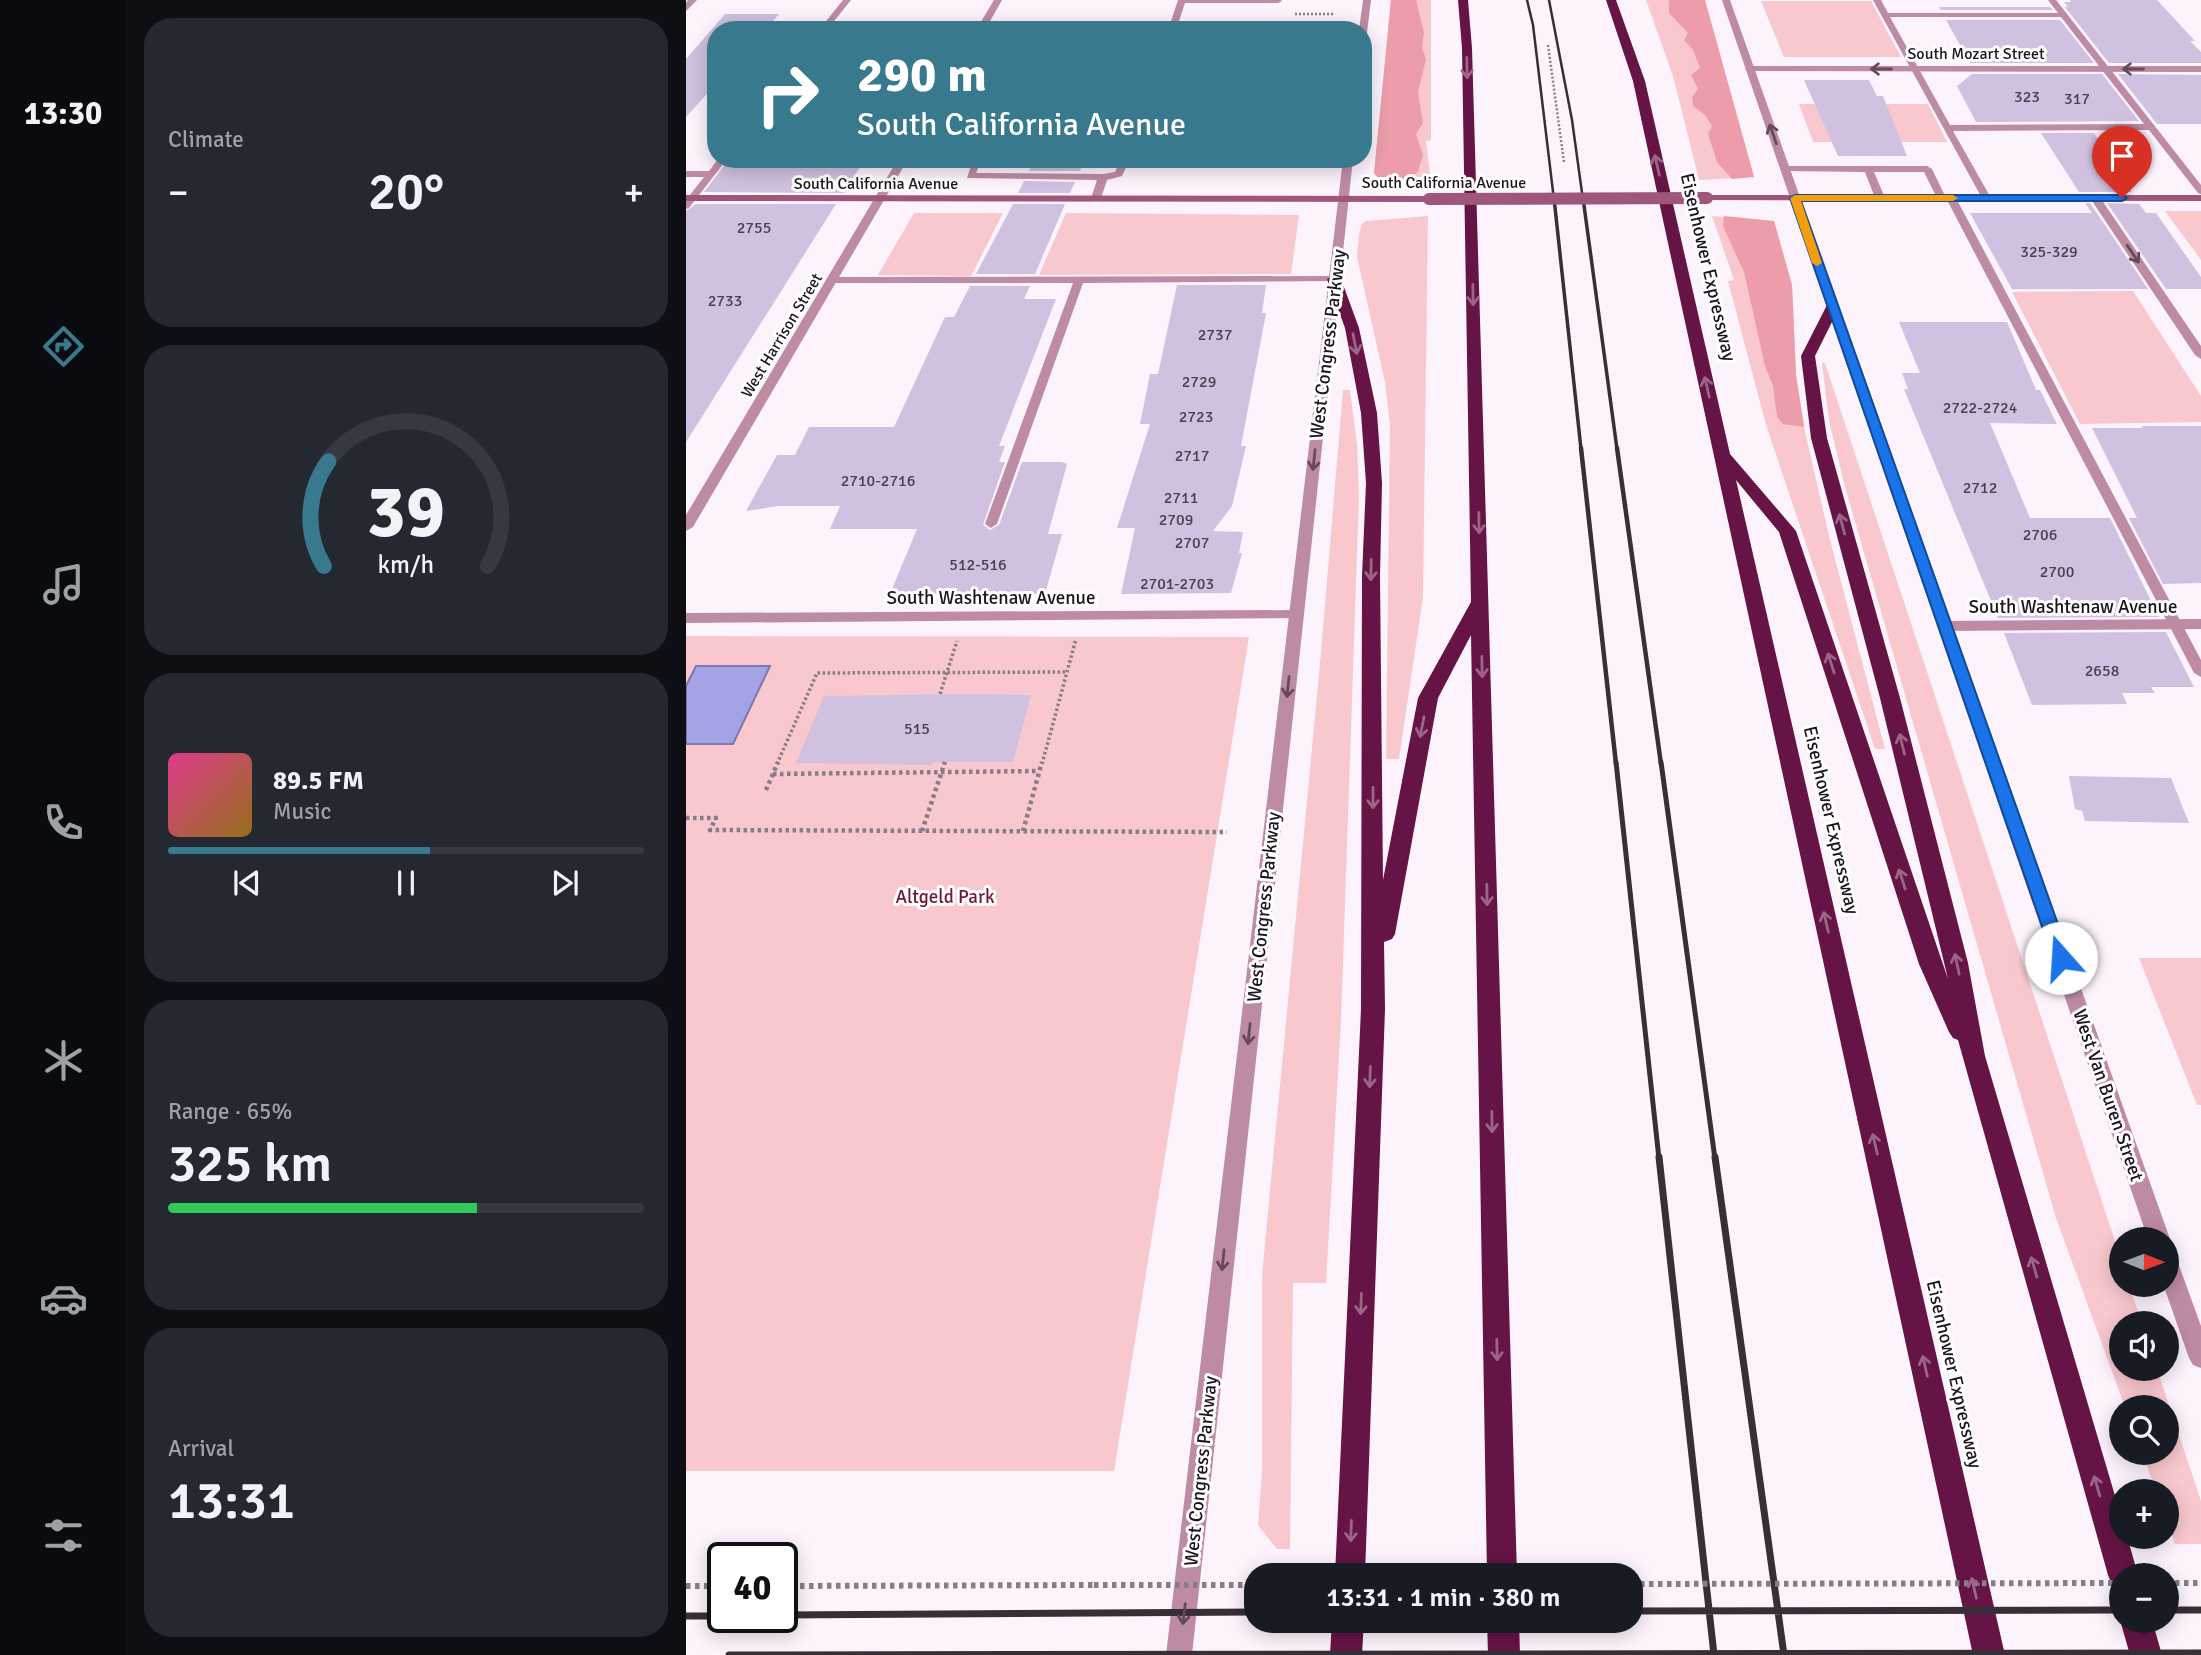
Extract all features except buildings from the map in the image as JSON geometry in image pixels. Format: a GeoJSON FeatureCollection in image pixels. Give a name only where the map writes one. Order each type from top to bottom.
{"type":"FeatureCollection","features":[{"type":"Feature","properties":{"kind":"highway"},"geometry":{"type":"LineString","coordinates":[[1462,0],[1467,48],[1502,1563]]}},
{"type":"Feature","properties":{"kind":"highway","name":"Eisenhower Expressway"},"geometry":{"type":"LineString","coordinates":[[1611,0],[1639,81],[1989,1655]]}},
{"type":"Feature","properties":{"kind":"highway"},"geometry":{"type":"LineString","coordinates":[[1334,279],[1352,328],[1366,401],[1374,483],[1371,576],[1373,1009],[1350,1563]]}},
{"type":"Feature","properties":{"kind":"highway"},"geometry":{"type":"LineString","coordinates":[[1832,308],[1808,356],[1819,438],[1894,711],[1957,963],[1973,1056],[2120,1563]]}},
{"type":"Feature","properties":{"kind":"highway"},"geometry":{"type":"LineString","coordinates":[[1722,454],[1787,531],[1930,964],[1973,1056]]}},
{"type":"Feature","properties":{"kind":"highway"},"geometry":{"type":"LineString","coordinates":[[1373,1009],[1388,909],[1428,698],[1481,599]]}},
{"type":"Feature","properties":{"kind":"highway"},"geometry":{"type":"LineString","coordinates":[[1346,1655],[1347,1633]]}},
{"type":"Feature","properties":{"kind":"highway"},"geometry":{"type":"LineString","coordinates":[[1503,1633],[1504,1655]]}},
{"type":"Feature","properties":{"kind":"highway"},"geometry":{"type":"LineString","coordinates":[[2140,1633],[2146,1655]]}},
{"type":"Feature","properties":{"kind":"main road","name":"South California Avenue"},"geometry":{"type":"LineString","coordinates":[[688,201],[880,198],[2201,198]]}},
{"type":"Feature","properties":{"kind":"street"},"geometry":{"type":"LineString","coordinates":[[686,8],[694,0]]}},
{"type":"Feature","properties":{"kind":"street"},"geometry":{"type":"LineString","coordinates":[[985,21],[998,0]]}},
{"type":"Feature","properties":{"kind":"street"},"geometry":{"type":"LineString","coordinates":[[1364,21],[1367,0]]}},
{"type":"Feature","properties":{"kind":"street","name":"West Van Buren Street"},"geometry":{"type":"LineString","coordinates":[[1726,0],[2155,1227]]}},
{"type":"Feature","properties":{"kind":"street","name":"South Mozart Street"},"geometry":{"type":"LineString","coordinates":[[1750,69],[2201,69]]}},
{"type":"Feature","properties":{"kind":"street","name":"West Harrison Street"},"geometry":{"type":"LineString","coordinates":[[686,527],[898,168]]}},
{"type":"Feature","properties":{"kind":"street","name":"West Congress Parkway"},"geometry":{"type":"LineString","coordinates":[[1179,1655],[1347,168]]}},
{"type":"Feature","properties":{"kind":"street"},"geometry":{"type":"LineString","coordinates":[[2095,198],[2201,355]]}},
{"type":"Feature","properties":{"kind":"street","name":"South Washtenaw Avenue"},"geometry":{"type":"LineString","coordinates":[[686,618],[1296,615]]}},
{"type":"Feature","properties":{"kind":"street","name":"South Washtenaw Avenue"},"geometry":{"type":"LineString","coordinates":[[1945,626],[2201,624]]}},
{"type":"Feature","properties":{"kind":"street"},"geometry":{"type":"LineString","coordinates":[[2179,1296],[2201,1358]]}},
{"type":"Feature","properties":{"kind":"lane"},"geometry":{"type":"LineString","coordinates":[[830,21],[847,0]]}},
{"type":"Feature","properties":{"kind":"lane"},"geometry":{"type":"LineString","coordinates":[[1877,0],[1986,198]]}},
{"type":"Feature","properties":{"kind":"lane"},"geometry":{"type":"LineString","coordinates":[[2052,0],[2201,191]]}},
{"type":"Feature","properties":{"kind":"lane"},"geometry":{"type":"LineString","coordinates":[[1175,21],[1181,1],[1278,1]]}},
{"type":"Feature","properties":{"kind":"lane"},"geometry":{"type":"LineString","coordinates":[[1885,15],[2064,15]]}},
{"type":"Feature","properties":{"kind":"lane"},"geometry":{"type":"LineString","coordinates":[[1947,128],[2151,127]]}},
{"type":"Feature","properties":{"kind":"lane"},"geometry":{"type":"LineString","coordinates":[[688,201],[716,168]]}},
{"type":"Feature","properties":{"kind":"lane"},"geometry":{"type":"LineString","coordinates":[[974,168],[970,176],[1076,174],[1103,177],[1117,177],[1123,168]]}},
{"type":"Feature","properties":{"kind":"lane"},"geometry":{"type":"LineString","coordinates":[[1786,169],[1927,169],[1946,198],[2201,673]]}},
{"type":"Feature","properties":{"kind":"lane"},"geometry":{"type":"LineString","coordinates":[[1868,169],[1880,198]]}},
{"type":"Feature","properties":{"kind":"lane"},"geometry":{"type":"LineString","coordinates":[[686,174],[711,174]]}},
{"type":"Feature","properties":{"kind":"lane"},"geometry":{"type":"LineString","coordinates":[[1096,198],[1103,177]]}},
{"type":"Feature","properties":{"kind":"lane"},"geometry":{"type":"LineString","coordinates":[[831,281],[1334,279]]}},
{"type":"Feature","properties":{"kind":"lane"},"geometry":{"type":"LineString","coordinates":[[991,524],[1079,280]]}},
{"type":"Feature","properties":{"kind":"path"},"geometry":{"type":"LineString","coordinates":[[1284,14],[1333,15]]}},
{"type":"Feature","properties":{"kind":"path"},"geometry":{"type":"LineString","coordinates":[[1548,45],[1564,162]]}},
{"type":"Feature","properties":{"kind":"path"},"geometry":{"type":"LineString","coordinates":[[1023,831],[1077,635]]}},
{"type":"Feature","properties":{"kind":"path"},"geometry":{"type":"LineString","coordinates":[[940,694],[959,636]]}},
{"type":"Feature","properties":{"kind":"path"},"geometry":{"type":"LineString","coordinates":[[766,790],[817,673],[1067,672]]}},
{"type":"Feature","properties":{"kind":"path"},"geometry":{"type":"LineString","coordinates":[[922,831],[945,762]]}},
{"type":"Feature","properties":{"kind":"path"},"geometry":{"type":"LineString","coordinates":[[773,774],[1039,771]]}},
{"type":"Feature","properties":{"kind":"path"},"geometry":{"type":"LineString","coordinates":[[686,818],[716,818],[710,830],[1227,831]]}},
{"type":"Feature","properties":{"kind":"path"},"geometry":{"type":"LineString","coordinates":[[1643,1584],[2109,1583]]}},
{"type":"Feature","properties":{"kind":"path"},"geometry":{"type":"LineString","coordinates":[[2179,1583],[2201,1583]]}},
{"type":"Feature","properties":{"kind":"path"},"geometry":{"type":"LineString","coordinates":[[798,1586],[1244,1585]]}},
{"type":"Feature","properties":{"kind":"path"},"geometry":{"type":"LineString","coordinates":[[686,1586],[707,1586]]}},
{"type":"Feature","properties":{"kind":"green space"},"geometry":{"type":"Polygon","coordinates":[[[1391,0],[1431,0],[1431,140],[1426,141],[1431,181],[1377,177],[1374,173],[1391,0]]]}},
{"type":"Feature","properties":{"kind":"green space"},"geometry":{"type":"Polygon","coordinates":[[[1646,0],[1705,0],[1754,177],[1699,180],[1673,76],[1646,0]]]}},
{"type":"Feature","properties":{"kind":"green space"},"geometry":{"type":"Polygon","coordinates":[[[1761,1],[1871,1],[1901,57],[1784,57],[1761,1]]]}},
{"type":"Feature","properties":{"kind":"green space"},"geometry":{"type":"Polygon","coordinates":[[[1799,104],[1928,104],[1947,142],[1813,142],[1799,104]]]}},
{"type":"Feature","properties":{"kind":"green space"},"geometry":{"type":"Polygon","coordinates":[[[2165,211],[2201,211],[2201,260],[2165,211]]]}},
{"type":"Feature","properties":{"kind":"green space"},"geometry":{"type":"Polygon","coordinates":[[[914,213],[1003,213],[971,276],[878,275],[914,213]]]}},
{"type":"Feature","properties":{"kind":"green space"},"geometry":{"type":"Polygon","coordinates":[[[1066,213],[1299,215],[1291,274],[1039,275],[1066,213]]]}},
{"type":"Feature","properties":{"kind":"green space"},"geometry":{"type":"Polygon","coordinates":[[[1428,216],[1423,597],[1399,759],[1386,759],[1390,424],[1385,382],[1357,257],[1359,234],[1366,221],[1428,216]]]}},
{"type":"Feature","properties":{"kind":"green space"},"geometry":{"type":"Polygon","coordinates":[[[1712,216],[1774,221],[1792,285],[1796,375],[1805,432],[1829,536],[1885,749],[1875,749],[1766,425],[1728,281],[1734,280],[1712,216]]]}},
{"type":"Feature","properties":{"kind":"green space"},"geometry":{"type":"Polygon","coordinates":[[[2133,291],[2201,396],[2201,422],[2080,424],[2012,292],[2133,291]]]}},
{"type":"Feature","properties":{"kind":"green space"},"geometry":{"type":"Polygon","coordinates":[[[1822,363],[1825,363],[2110,1227],[2109,1297],[2133,1297],[2138,1311],[2109,1311],[2109,1363],[2056,1218],[1845,487],[1829,421],[1822,363]]]}},
{"type":"Feature","properties":{"kind":"green space"},"geometry":{"type":"Polygon","coordinates":[[[1343,390],[1350,390],[1357,444],[1359,496],[1341,1021],[1326,1283],[1293,1283],[1290,1549],[1277,1549],[1258,1525],[1262,1473],[1262,1275],[1343,390]]]}},
{"type":"Feature","properties":{"kind":"green space","name":"Altgeld Park"},"geometry":{"type":"Polygon","coordinates":[[[686,636],[1249,637],[1114,1471],[686,1471],[686,636]]]}},
{"type":"Feature","properties":{"kind":"green space"},"geometry":{"type":"Polygon","coordinates":[[[2139,958],[2201,958],[2201,1105],[2197,1105],[2139,958]]]}},
{"type":"Feature","properties":{"kind":"green space"},"geometry":{"type":"Polygon","coordinates":[[[2116,1381],[2161,1381],[2166,1395],[2121,1395],[2116,1381]]]}},
{"type":"Feature","properties":{"kind":"green space"},"geometry":{"type":"Polygon","coordinates":[[[2179,1435],[2201,1501],[2201,1544],[2179,1544],[2179,1479],[2152,1479],[2146,1465],[2179,1465],[2179,1435]]]}},
{"type":"Feature","properties":{"kind":"shaded area"},"geometry":{"type":"Polygon","coordinates":[[[1391,0],[1416,0],[1424,33],[1422,48],[1426,59],[1418,92],[1423,123],[1416,134],[1423,155],[1418,172],[1406,179],[1377,177],[1374,173],[1391,0]]]}},
{"type":"Feature","properties":{"kind":"shaded area"},"geometry":{"type":"Polygon","coordinates":[[[1669,0],[1705,0],[1754,177],[1732,179],[1717,162],[1708,134],[1712,126],[1705,115],[1693,106],[1692,97],[1698,89],[1691,75],[1700,68],[1693,50],[1684,40],[1688,33],[1669,13],[1669,0]]]}},
{"type":"Feature","properties":{"kind":"shaded area"},"geometry":{"type":"Polygon","coordinates":[[[1724,216],[1774,221],[1792,285],[1796,375],[1804,427],[1783,424],[1777,417],[1773,386],[1765,366],[1744,272],[1723,226],[1724,216]]]}},
{"type":"Feature","properties":{"kind":"water"},"geometry":{"type":"Polygon","coordinates":[[[696,666],[770,666],[733,744],[686,744],[686,686],[696,666]]]}},
{"type":"Feature","properties":{"kind":"railway"},"geometry":{"type":"LineString","coordinates":[[1527,0],[1533,25],[1554,200]]}},
{"type":"Feature","properties":{"kind":"railway"},"geometry":{"type":"LineString","coordinates":[[1549,0],[1572,120],[1583,200]]}},
{"type":"Feature","properties":{"kind":"railway"},"geometry":{"type":"LineString","coordinates":[[1554,198],[1581,449]]}},
{"type":"Feature","properties":{"kind":"railway"},"geometry":{"type":"LineString","coordinates":[[1583,198],[1617,449]]}},
{"type":"Feature","properties":{"kind":"railway"},"geometry":{"type":"LineString","coordinates":[[1581,448],[1616,764]]}},
{"type":"Feature","properties":{"kind":"railway"},"geometry":{"type":"LineString","coordinates":[[1617,448],[1661,764]]}},
{"type":"Feature","properties":{"kind":"railway"},"geometry":{"type":"LineString","coordinates":[[1616,762],[1659,1159]]}},
{"type":"Feature","properties":{"kind":"railway"},"geometry":{"type":"LineString","coordinates":[[1661,762],[1715,1159]]}},
{"type":"Feature","properties":{"kind":"railway"},"geometry":{"type":"LineString","coordinates":[[1659,1157],[1709,1611]]}},
{"type":"Feature","properties":{"kind":"railway"},"geometry":{"type":"LineString","coordinates":[[1715,1157],[1778,1611]]}},
{"type":"Feature","properties":{"kind":"railway"},"geometry":{"type":"LineString","coordinates":[[1778,1611],[2109,1610]]}},
{"type":"Feature","properties":{"kind":"railway"},"geometry":{"type":"LineString","coordinates":[[2179,1610],[2201,1610]]}},
{"type":"Feature","properties":{"kind":"railway"},"geometry":{"type":"LineString","coordinates":[[1643,1611],[1709,1611]]}},
{"type":"Feature","properties":{"kind":"railway"},"geometry":{"type":"LineString","coordinates":[[1709,1611],[1714,1654]]}},
{"type":"Feature","properties":{"kind":"railway"},"geometry":{"type":"LineString","coordinates":[[1709,1611],[1778,1611]]}},
{"type":"Feature","properties":{"kind":"railway"},"geometry":{"type":"LineString","coordinates":[[1778,1611],[1784,1654]]}},
{"type":"Feature","properties":{"kind":"railway"},"geometry":{"type":"LineString","coordinates":[[798,1615],[1244,1612]]}},
{"type":"Feature","properties":{"kind":"railway"},"geometry":{"type":"LineString","coordinates":[[686,1616],[707,1616]]}},
{"type":"Feature","properties":{"kind":"railway"},"geometry":{"type":"LineString","coordinates":[[1784,1654],[2201,1653]]}},
{"type":"Feature","properties":{"kind":"railway"},"geometry":{"type":"LineString","coordinates":[[729,1655],[1714,1654]]}},
{"type":"Feature","properties":{"kind":"railway"},"geometry":{"type":"LineString","coordinates":[[1714,1654],[1784,1654]]}},
{"type":"Feature","properties":{"kind":"slow traffic"},"geometry":{"type":"LineString","coordinates":[[1817,263],[1795,198],[1953,198]]}},
{"type":"Feature","properties":{"kind":"route"},"geometry":{"type":"LineString","coordinates":[[2061,958],[1795,198],[2122,198]]}}]}
